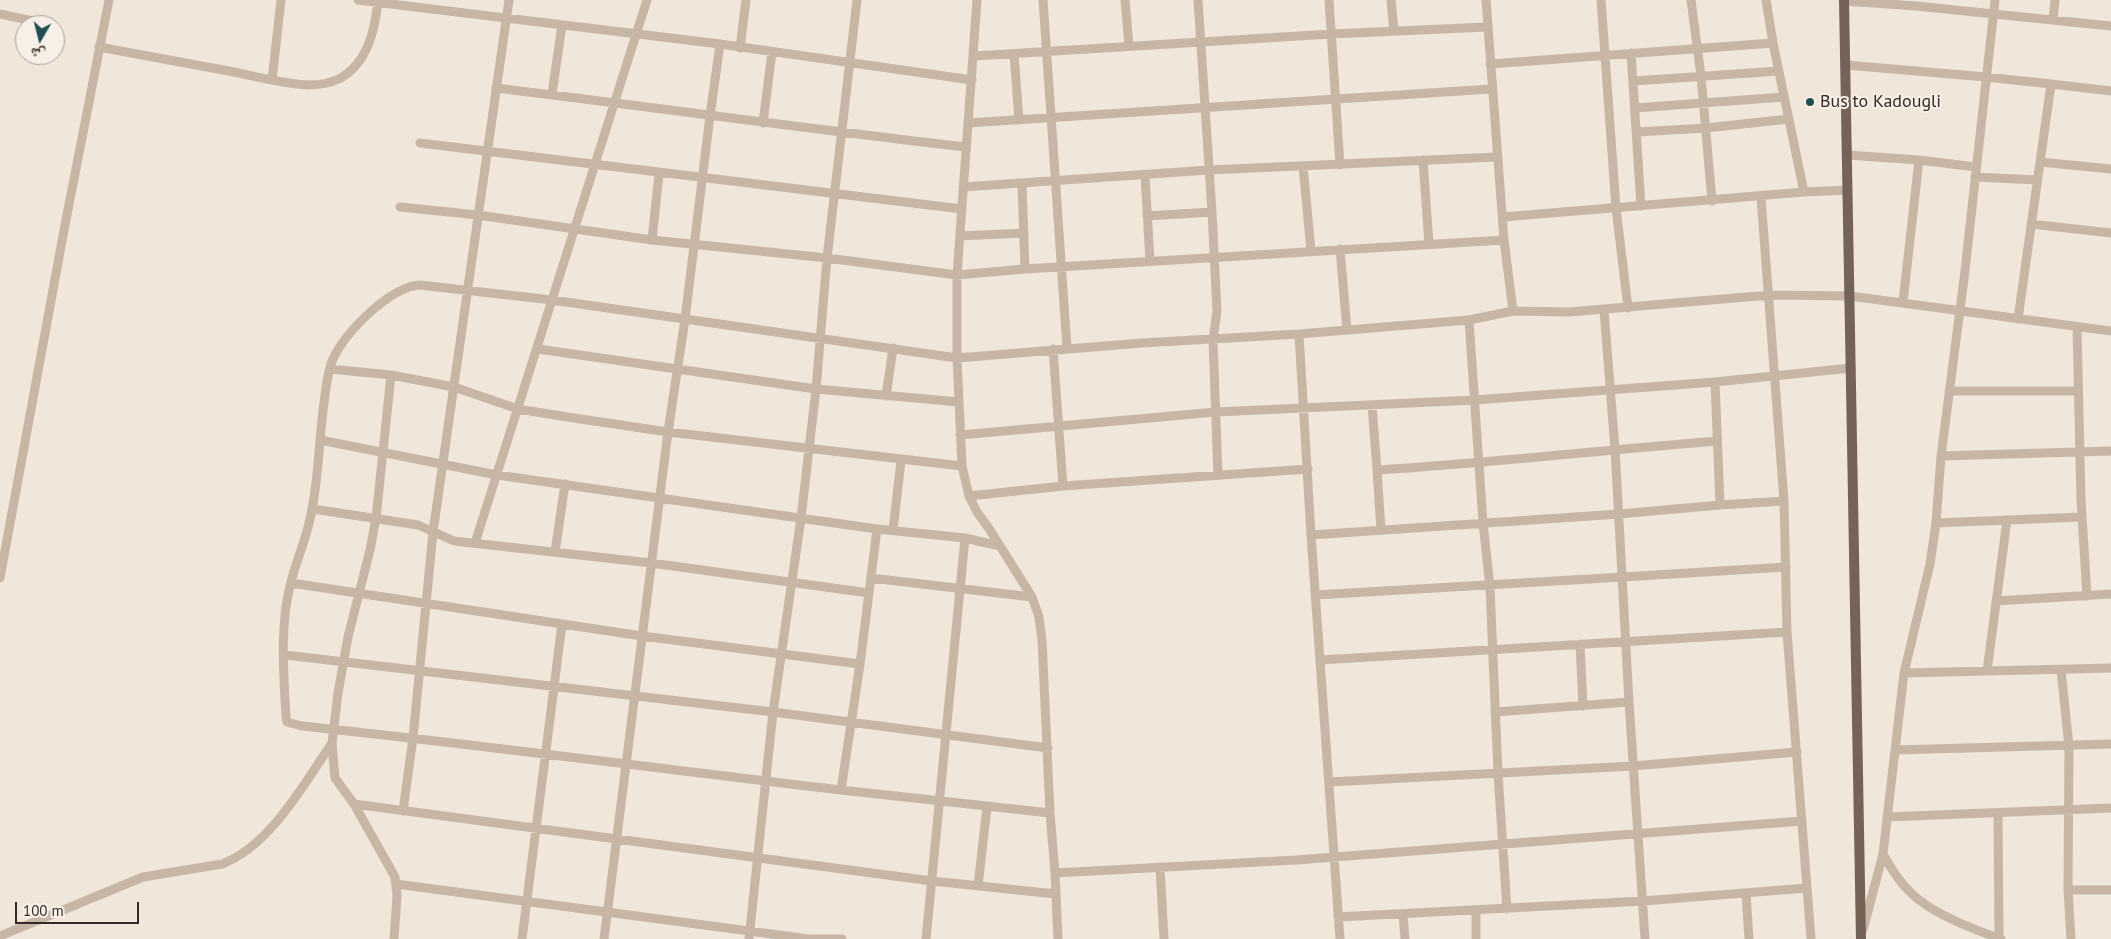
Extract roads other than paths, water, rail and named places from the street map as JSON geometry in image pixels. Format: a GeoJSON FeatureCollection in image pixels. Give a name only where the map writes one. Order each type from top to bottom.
{"type":"FeatureCollection","features":[{"type":"Feature","properties":{"kind":"main road"},"geometry":{"type":"LineString","coordinates":[[1844,1],[1861,938]]}},
{"type":"Feature","properties":{"kind":"street"},"geometry":{"type":"LineString","coordinates":[[0,578],[109,0]]}},
{"type":"Feature","properties":{"kind":"street"},"geometry":{"type":"LineString","coordinates":[[272,80],[281,0]]}},
{"type":"Feature","properties":{"kind":"street"},"geometry":{"type":"LineString","coordinates":[[358,0],[720,44],[972,80]]}},
{"type":"Feature","properties":{"kind":"street"},"geometry":{"type":"LineString","coordinates":[[445,10],[446,0]]}},
{"type":"Feature","properties":{"kind":"street"},"geometry":{"type":"LineString","coordinates":[[403,811],[413,738],[433,532],[509,0]]}},
{"type":"Feature","properties":{"kind":"street"},"geometry":{"type":"LineString","coordinates":[[474,543],[538,349],[647,0]]}},
{"type":"Feature","properties":{"kind":"street"},"geometry":{"type":"LineString","coordinates":[[740,48],[746,0]]}},
{"type":"Feature","properties":{"kind":"street"},"geometry":{"type":"LineString","coordinates":[[750,935],[773,712],[792,581],[816,389],[827,258],[856,0]]}},
{"type":"Feature","properties":{"kind":"street"},"geometry":{"type":"LineString","coordinates":[[977,0],[957,275],[957,358],[962,466],[969,496],[980,518],[1032,597],[1039,617],[1042,640],[1058,939]]}},
{"type":"Feature","properties":{"kind":"street"},"geometry":{"type":"LineString","coordinates":[[1044,0],[1067,348]]}},
{"type":"Feature","properties":{"kind":"street"},"geometry":{"type":"LineString","coordinates":[[1125,0],[1128,46]]}},
{"type":"Feature","properties":{"kind":"street"},"geometry":{"type":"LineString","coordinates":[[1198,0],[1217,321],[1213,340],[1218,475]]}},
{"type":"Feature","properties":{"kind":"street"},"geometry":{"type":"LineString","coordinates":[[1329,0],[1340,165]]}},
{"type":"Feature","properties":{"kind":"street"},"geometry":{"type":"LineString","coordinates":[[1391,0],[1394,31]]}},
{"type":"Feature","properties":{"kind":"street"},"geometry":{"type":"LineString","coordinates":[[1486,0],[1491,89],[1504,240],[1513,311]]}},
{"type":"Feature","properties":{"kind":"street"},"geometry":{"type":"LineString","coordinates":[[1601,0],[1616,208],[1628,308]]}},
{"type":"Feature","properties":{"kind":"street"},"geometry":{"type":"LineString","coordinates":[[1691,0],[1701,76],[1712,200]]}},
{"type":"Feature","properties":{"kind":"street"},"geometry":{"type":"LineString","coordinates":[[1766,0],[1804,192]]}},
{"type":"Feature","properties":{"kind":"street"},"geometry":{"type":"LineString","coordinates":[[1861,938],[1882,854],[1904,673],[1930,564],[1936,522],[1941,456],[1975,177],[1994,0]]}},
{"type":"Feature","properties":{"kind":"street"},"geometry":{"type":"LineString","coordinates":[[2053,20],[2056,0]]}},
{"type":"Feature","properties":{"kind":"street"},"geometry":{"type":"LineString","coordinates":[[99,47],[272,80],[309,85],[327,83],[340,78],[354,67],[366,51],[372,34],[377,1]]}},
{"type":"Feature","properties":{"kind":"street"},"geometry":{"type":"LineString","coordinates":[[1844,1],[2111,26]]}},
{"type":"Feature","properties":{"kind":"street"},"geometry":{"type":"LineString","coordinates":[[0,14],[15,17]]}},
{"type":"Feature","properties":{"kind":"street"},"geometry":{"type":"LineString","coordinates":[[552,94],[562,25]]}},
{"type":"Feature","properties":{"kind":"street"},"geometry":{"type":"LineString","coordinates":[[974,56],[1331,34],[1487,27]]}},
{"type":"Feature","properties":{"kind":"street"},"geometry":{"type":"LineString","coordinates":[[1490,64],[1773,42]]}},
{"type":"Feature","properties":{"kind":"street"},"geometry":{"type":"LineString","coordinates":[[604,939],[668,432],[685,319],[720,44]]}},
{"type":"Feature","properties":{"kind":"street"},"geometry":{"type":"LineString","coordinates":[[763,123],[772,52]]}},
{"type":"Feature","properties":{"kind":"street"},"geometry":{"type":"LineString","coordinates":[[1632,53],[1641,206]]}},
{"type":"Feature","properties":{"kind":"street"},"geometry":{"type":"LineString","coordinates":[[1014,54],[1019,120]]}},
{"type":"Feature","properties":{"kind":"street"},"geometry":{"type":"LineString","coordinates":[[1846,65],[1986,77],[2111,91]]}},
{"type":"Feature","properties":{"kind":"street"},"geometry":{"type":"LineString","coordinates":[[1634,81],[1779,71]]}},
{"type":"Feature","properties":{"kind":"street"},"geometry":{"type":"LineString","coordinates":[[2018,319],[2051,84]]}},
{"type":"Feature","properties":{"kind":"street"},"geometry":{"type":"LineString","coordinates":[[496,88],[615,102],[841,133],[966,147]]}},
{"type":"Feature","properties":{"kind":"street"},"geometry":{"type":"LineString","coordinates":[[968,123],[1491,89]]}},
{"type":"Feature","properties":{"kind":"street"},"geometry":{"type":"LineString","coordinates":[[1636,108],[1784,97]]}},
{"type":"Feature","properties":{"kind":"street"},"geometry":{"type":"LineString","coordinates":[[1637,132],[1706,128],[1789,119]]}},
{"type":"Feature","properties":{"kind":"street"},"geometry":{"type":"LineString","coordinates":[[420,143],[595,164],[659,174],[962,209]]}},
{"type":"Feature","properties":{"kind":"street"},"geometry":{"type":"LineString","coordinates":[[1848,155],[1918,160],[1976,167]]}},
{"type":"Feature","properties":{"kind":"street"},"geometry":{"type":"LineString","coordinates":[[963,187],[1209,170],[1498,157]]}},
{"type":"Feature","properties":{"kind":"street"},"geometry":{"type":"LineString","coordinates":[[1423,160],[1429,244]]}},
{"type":"Feature","properties":{"kind":"street"},"geometry":{"type":"LineString","coordinates":[[1903,302],[1918,160]]}},
{"type":"Feature","properties":{"kind":"street"},"geometry":{"type":"LineString","coordinates":[[2040,162],[2111,169]]}},
{"type":"Feature","properties":{"kind":"street"},"geometry":{"type":"LineString","coordinates":[[1304,166],[1311,251]]}},
{"type":"Feature","properties":{"kind":"street"},"geometry":{"type":"LineString","coordinates":[[652,240],[659,174]]}},
{"type":"Feature","properties":{"kind":"street"},"geometry":{"type":"LineString","coordinates":[[1144,175],[1150,261]]}},
{"type":"Feature","properties":{"kind":"street"},"geometry":{"type":"LineString","coordinates":[[1975,177],[2037,180]]}},
{"type":"Feature","properties":{"kind":"street"},"geometry":{"type":"LineString","coordinates":[[1022,182],[1024,269]]}},
{"type":"Feature","properties":{"kind":"street"},"geometry":{"type":"LineString","coordinates":[[1503,218],[1804,192],[1848,190]]}},
{"type":"Feature","properties":{"kind":"street"},"geometry":{"type":"LineString","coordinates":[[1761,197],[1770,295],[1784,501],[1787,632],[1811,939]]}},
{"type":"Feature","properties":{"kind":"street"},"geometry":{"type":"LineString","coordinates":[[400,206],[478,215],[652,240],[827,258],[957,275],[1024,269],[1504,240]]}},
{"type":"Feature","properties":{"kind":"street"},"geometry":{"type":"LineString","coordinates":[[1147,216],[1212,212]]}},
{"type":"Feature","properties":{"kind":"street"},"geometry":{"type":"LineString","coordinates":[[2031,224],[2111,233]]}},
{"type":"Feature","properties":{"kind":"street"},"geometry":{"type":"LineString","coordinates":[[960,236],[1024,232]]}},
{"type":"Feature","properties":{"kind":"street"},"geometry":{"type":"LineString","coordinates":[[1340,249],[1347,330]]}},
{"type":"Feature","properties":{"kind":"street"},"geometry":{"type":"LineString","coordinates":[[1050,813],[626,766],[546,754],[302,726],[287,722],[286,614],[291,583],[313,509],[330,369],[341,345],[362,319],[403,289],[412,285],[467,289],[552,300],[957,358],[1053,349],[1213,340],[1469,320],[1513,311],[1569,312],[1604,310],[1770,295],[1850,296],[2111,331]]}},
{"type":"Feature","properties":{"kind":"street"},"geometry":{"type":"LineString","coordinates":[[1604,310],[1615,449],[1625,642],[1645,939]]}},
{"type":"Feature","properties":{"kind":"street"},"geometry":{"type":"LineString","coordinates":[[1469,320],[1478,464],[1490,586],[1498,774],[1507,909]]}},
{"type":"Feature","properties":{"kind":"street"},"geometry":{"type":"LineString","coordinates":[[2077,327],[2082,517],[2087,596]]}},
{"type":"Feature","properties":{"kind":"street"},"geometry":{"type":"LineString","coordinates":[[1299,334],[1305,408],[1311,535],[1340,939]]}},
{"type":"Feature","properties":{"kind":"street"},"geometry":{"type":"LineString","coordinates":[[886,396],[893,348]]}},
{"type":"Feature","properties":{"kind":"street"},"geometry":{"type":"LineString","coordinates":[[538,349],[816,389],[959,402]]}},
{"type":"Feature","properties":{"kind":"street"},"geometry":{"type":"LineString","coordinates":[[1053,349],[1057,425],[1063,486]]}},
{"type":"Feature","properties":{"kind":"street"},"geometry":{"type":"LineString","coordinates":[[960,435],[1216,412],[1475,400],[1610,391],[1852,368]]}},
{"type":"Feature","properties":{"kind":"street"},"geometry":{"type":"LineString","coordinates":[[330,369],[391,376],[454,387],[518,408],[668,432],[901,461],[962,466]]}},
{"type":"Feature","properties":{"kind":"street"},"geometry":{"type":"LineString","coordinates":[[391,376],[376,518],[343,663],[332,743],[335,778],[354,804],[393,872],[397,896],[394,939]]}},
{"type":"Feature","properties":{"kind":"street"},"geometry":{"type":"LineString","coordinates":[[1715,382],[1720,505]]}},
{"type":"Feature","properties":{"kind":"street"},"geometry":{"type":"LineString","coordinates":[[1949,391],[2078,391]]}},
{"type":"Feature","properties":{"kind":"street"},"geometry":{"type":"LineString","coordinates":[[1372,405],[1381,530]]}},
{"type":"Feature","properties":{"kind":"street"},"geometry":{"type":"LineString","coordinates":[[320,440],[497,475],[877,529],[965,538],[1000,546]]}},
{"type":"Feature","properties":{"kind":"street"},"geometry":{"type":"LineString","coordinates":[[1377,470],[1478,464],[1615,449],[1717,441]]}},
{"type":"Feature","properties":{"kind":"street"},"geometry":{"type":"LineString","coordinates":[[1941,456],[2111,451]]}},
{"type":"Feature","properties":{"kind":"street"},"geometry":{"type":"LineString","coordinates":[[893,530],[901,461]]}},
{"type":"Feature","properties":{"kind":"street"},"geometry":{"type":"LineString","coordinates":[[969,496],[1063,486],[1308,470]]}},
{"type":"Feature","properties":{"kind":"street"},"geometry":{"type":"LineString","coordinates":[[555,552],[565,484]]}},
{"type":"Feature","properties":{"kind":"street"},"geometry":{"type":"LineString","coordinates":[[1311,535],[1784,501]]}},
{"type":"Feature","properties":{"kind":"street"},"geometry":{"type":"LineString","coordinates":[[313,509],[418,525],[450,540],[792,581],[869,593]]}},
{"type":"Feature","properties":{"kind":"street"},"geometry":{"type":"LineString","coordinates":[[1936,522],[2082,517]]}},
{"type":"Feature","properties":{"kind":"street"},"geometry":{"type":"LineString","coordinates":[[1987,671],[2007,520]]}},
{"type":"Feature","properties":{"kind":"street"},"geometry":{"type":"LineString","coordinates":[[840,790],[860,664],[877,529]]}},
{"type":"Feature","properties":{"kind":"street"},"geometry":{"type":"LineString","coordinates":[[926,939],[965,538]]}},
{"type":"Feature","properties":{"kind":"street"},"geometry":{"type":"LineString","coordinates":[[1316,596],[1786,567]]}},
{"type":"Feature","properties":{"kind":"street"},"geometry":{"type":"LineString","coordinates":[[871,578],[1032,597]]}},
{"type":"Feature","properties":{"kind":"street"},"geometry":{"type":"LineString","coordinates":[[291,583],[642,636],[860,664]]}},
{"type":"Feature","properties":{"kind":"street"},"geometry":{"type":"LineString","coordinates":[[1996,600],[2111,594]]}},
{"type":"Feature","properties":{"kind":"street"},"geometry":{"type":"LineString","coordinates":[[522,939],[525,902],[562,624]]}},
{"type":"Feature","properties":{"kind":"street"},"geometry":{"type":"LineString","coordinates":[[1320,660],[1787,632]]}},
{"type":"Feature","properties":{"kind":"street"},"geometry":{"type":"LineString","coordinates":[[1580,644],[1583,706]]}},
{"type":"Feature","properties":{"kind":"street"},"geometry":{"type":"LineString","coordinates":[[285,656],[635,695],[1048,748]]}},
{"type":"Feature","properties":{"kind":"street"},"geometry":{"type":"LineString","coordinates":[[1904,673],[2111,668]]}},
{"type":"Feature","properties":{"kind":"street"},"geometry":{"type":"LineString","coordinates":[[2061,670],[2069,746],[2068,890],[2071,939]]}},
{"type":"Feature","properties":{"kind":"street"},"geometry":{"type":"LineString","coordinates":[[1495,712],[1629,702]]}},
{"type":"Feature","properties":{"kind":"street"},"geometry":{"type":"LineString","coordinates":[[0,936],[143,877],[222,864],[234,860],[266,833],[297,794],[332,743]]}},
{"type":"Feature","properties":{"kind":"street"},"geometry":{"type":"LineString","coordinates":[[1895,750],[2111,744]]}},
{"type":"Feature","properties":{"kind":"street"},"geometry":{"type":"LineString","coordinates":[[1329,782],[1633,766],[1797,752]]}},
{"type":"Feature","properties":{"kind":"street"},"geometry":{"type":"LineString","coordinates":[[354,804],[932,881],[1056,894]]}},
{"type":"Feature","properties":{"kind":"street"},"geometry":{"type":"LineString","coordinates":[[978,886],[987,807]]}},
{"type":"Feature","properties":{"kind":"street"},"geometry":{"type":"LineString","coordinates":[[1887,817],[2111,808]]}},
{"type":"Feature","properties":{"kind":"street"},"geometry":{"type":"LineString","coordinates":[[1882,854],[1896,876],[1923,903],[1948,917],[2000,939],[1998,813]]}},
{"type":"Feature","properties":{"kind":"street"},"geometry":{"type":"LineString","coordinates":[[1055,873],[1335,857],[1802,821]]}},
{"type":"Feature","properties":{"kind":"street"},"geometry":{"type":"LineString","coordinates":[[1160,867],[1164,939]]}},
{"type":"Feature","properties":{"kind":"street"},"geometry":{"type":"LineString","coordinates":[[396,884],[608,912],[750,935],[842,939]]}},
{"type":"Feature","properties":{"kind":"street"},"geometry":{"type":"LineString","coordinates":[[1338,918],[1643,901],[1807,888]]}},
{"type":"Feature","properties":{"kind":"street"},"geometry":{"type":"LineString","coordinates":[[2068,890],[2111,890]]}},
{"type":"Feature","properties":{"kind":"street"},"geometry":{"type":"LineString","coordinates":[[1746,894],[1749,939]]}},
{"type":"Feature","properties":{"kind":"street"},"geometry":{"type":"LineString","coordinates":[[1476,911],[1476,939]]}},
{"type":"Feature","properties":{"kind":"street"},"geometry":{"type":"LineString","coordinates":[[1403,914],[1405,939]]}},
{"type":"Feature","properties":{"kind":"place","name":"Bus to Kadougli"},"geometry":{"type":"Point","coordinates":[1810,102]}}]}
